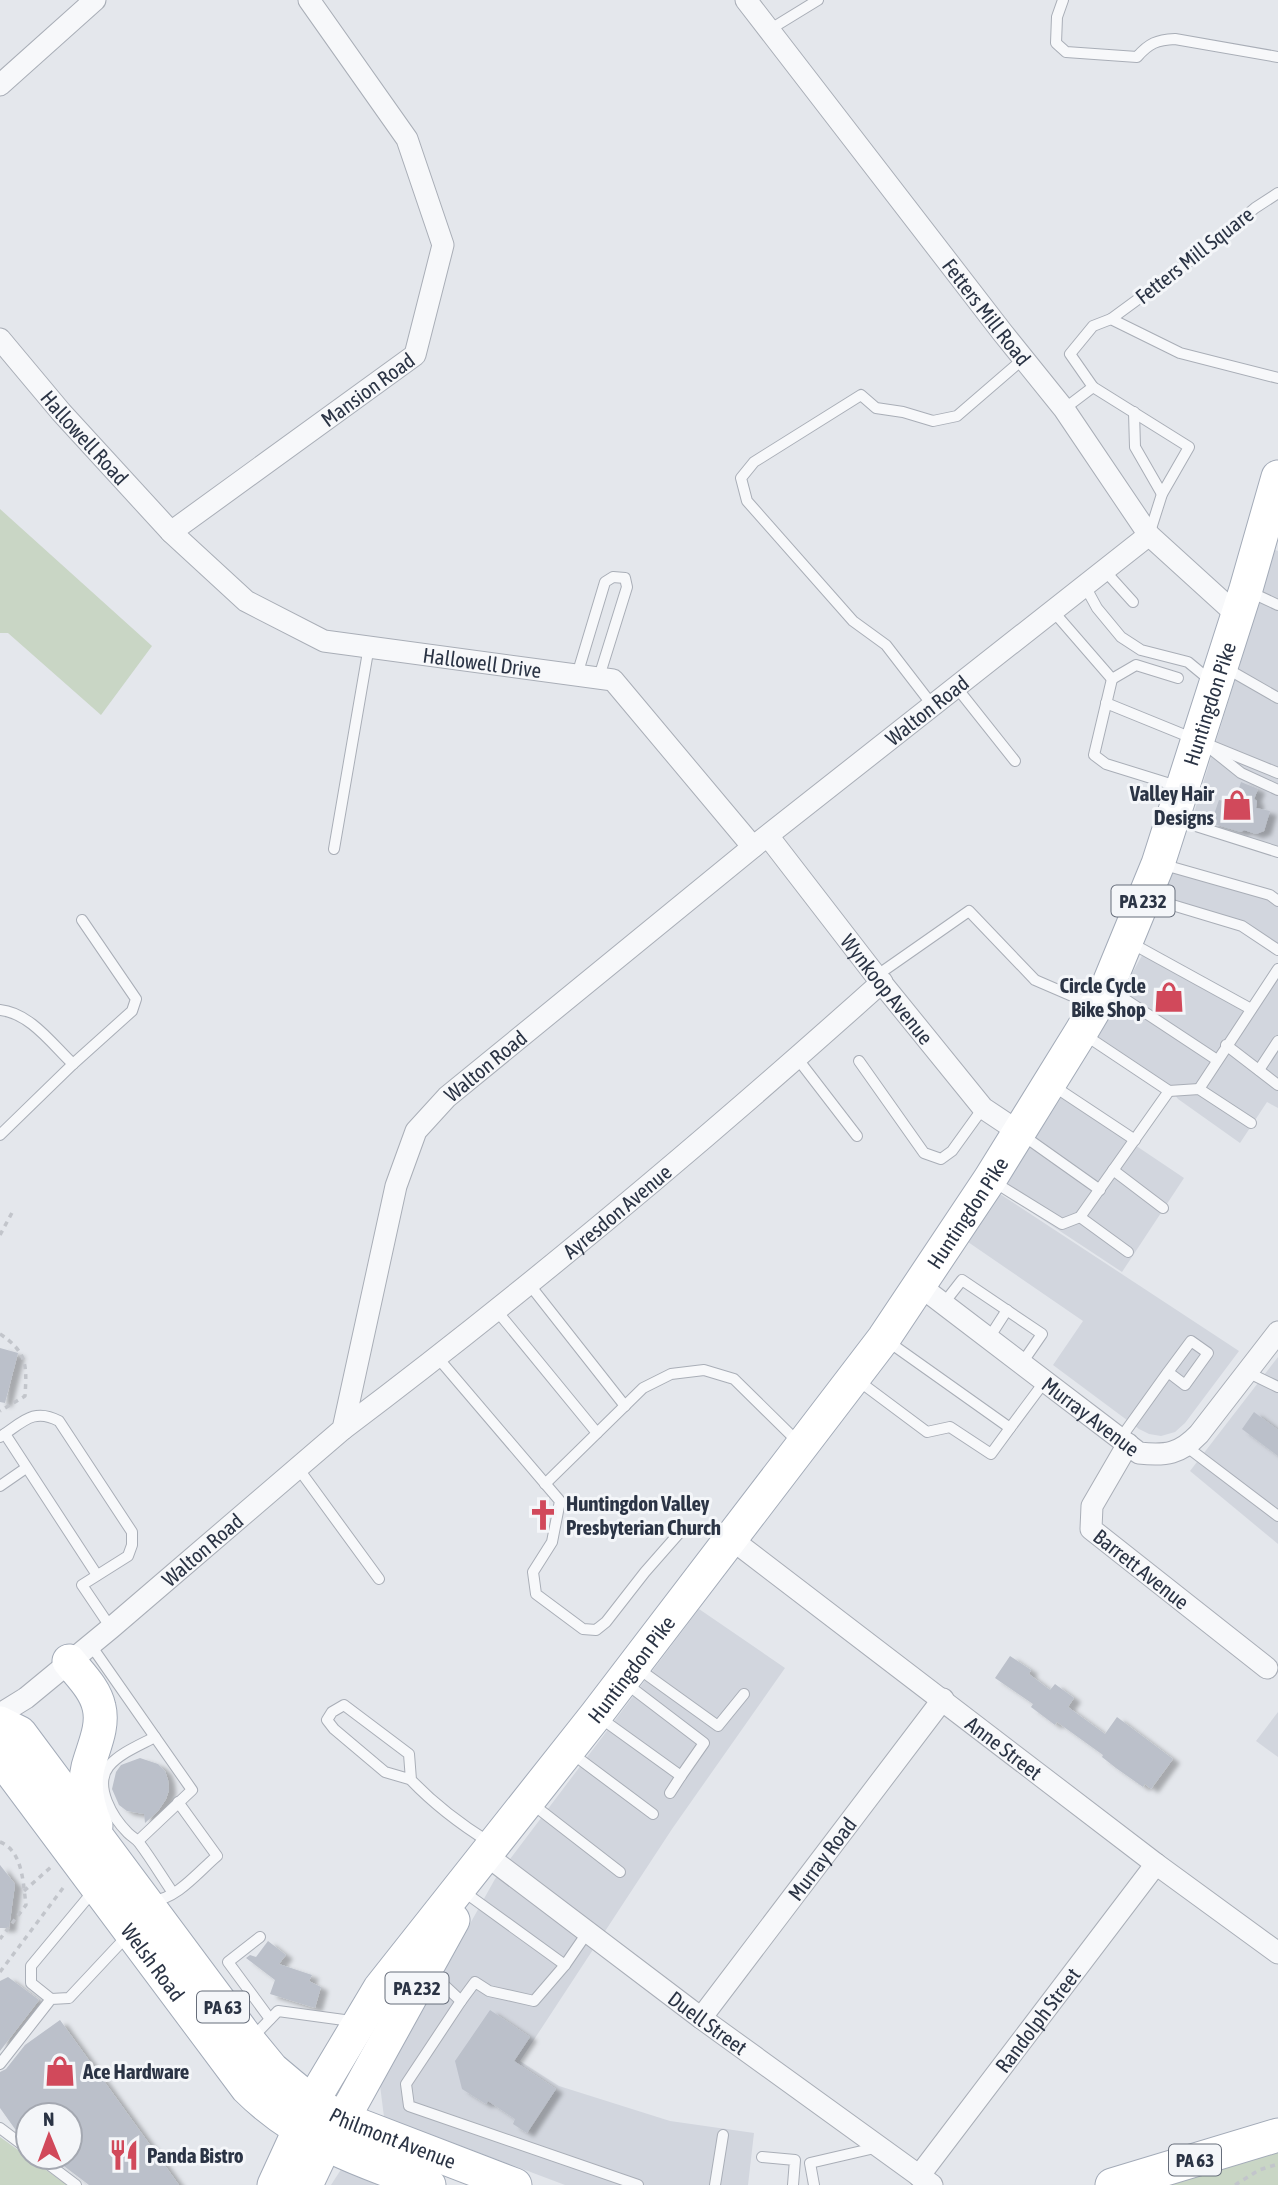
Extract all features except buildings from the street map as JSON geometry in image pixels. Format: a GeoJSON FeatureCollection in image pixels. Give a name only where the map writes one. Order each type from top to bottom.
{"type":"FeatureCollection","features":[{"type":"Feature","properties":{"kind":"main road","name":"Huntingdon Pike"},"geometry":{"type":"LineString","coordinates":[[306,2185],[320,2124],[355,2029],[380,1989],[596,1715],[884,1338],[932,1295],[989,1179],[1094,1009],[1127,941],[1158,864],[1241,602],[1266,542],[1277,484]]}},
{"type":"Feature","properties":{"kind":"main road"},"geometry":{"type":"LineString","coordinates":[[79,1653],[100,1709],[99,1727],[87,1770],[86,1787],[87,1805],[103,1844]]}},
{"type":"Feature","properties":{"kind":"main road","name":"Welsh Road"},"geometry":{"type":"LineString","coordinates":[[0,1723],[20,1733],[103,1844],[247,2088],[268,2109],[320,2124]]}},
{"type":"Feature","properties":{"kind":"main road","name":"Welsh Road"},"geometry":{"type":"LineString","coordinates":[[0,1757],[84,1881],[145,1912],[259,2030],[272,2069],[320,2124]]}},
{"type":"Feature","properties":{"kind":"main road","name":"Huntingdon Pike"},"geometry":{"type":"LineString","coordinates":[[274,2185],[427,1971],[490,1851]]}},
{"type":"Feature","properties":{"kind":"main road","name":"Philmont Avenue"},"geometry":{"type":"LineString","coordinates":[[320,2124],[373,2171],[423,2184]]}},
{"type":"Feature","properties":{"kind":"main road","name":"Philmont Avenue"},"geometry":{"type":"LineString","coordinates":[[320,2124],[514,2185]]}},
{"type":"Feature","properties":{"kind":"main road","name":"PA 63"},"geometry":{"type":"LineString","coordinates":[[1112,2185],[1278,2135]]}},
{"type":"Feature","properties":{"kind":"street"},"geometry":{"type":"LineString","coordinates":[[0,85],[95,0]]}},
{"type":"Feature","properties":{"kind":"street","name":"Mansion Road"},"geometry":{"type":"LineString","coordinates":[[171,532],[415,355],[443,245],[407,139],[309,0]]}},
{"type":"Feature","properties":{"kind":"street","name":"Fetters Mill Road"},"geometry":{"type":"LineString","coordinates":[[746,0],[1064,410],[1149,535],[1241,602]]}},
{"type":"Feature","properties":{"kind":"street","name":"Hallowell Road"},"geometry":{"type":"LineString","coordinates":[[0,339],[61,412],[171,532]]}},
{"type":"Feature","properties":{"kind":"street","name":"Hallowell Drive"},"geometry":{"type":"LineString","coordinates":[[171,532],[246,601],[324,641],[613,680],[760,842]]}},
{"type":"Feature","properties":{"kind":"street","name":"Walton Road"},"geometry":{"type":"LineString","coordinates":[[0,1714],[26,1698],[111,1628],[343,1429],[396,1186],[416,1131],[447,1097],[760,842],[1149,535]]}},
{"type":"Feature","properties":{"kind":"street","name":"Wynkoop Avenue"},"geometry":{"type":"LineString","coordinates":[[760,842],[879,979],[983,1108],[1019,1132]]}},
{"type":"Feature","properties":{"kind":"street","name":"Ayresdon Avenue"},"geometry":{"type":"LineString","coordinates":[[343,1429],[497,1311],[797,1058],[879,979]]}},
{"type":"Feature","properties":{"kind":"street","name":"Murray Avenue"},"geometry":{"type":"LineString","coordinates":[[932,1295],[1139,1452],[1162,1455],[1187,1447]]}},
{"type":"Feature","properties":{"kind":"street"},"geometry":{"type":"LineString","coordinates":[[1187,1447],[1278,1332]]}},
{"type":"Feature","properties":{"kind":"street","name":"Barrett Avenue"},"geometry":{"type":"LineString","coordinates":[[1124,1441],[1092,1506],[1091,1529],[1267,1668]]}},
{"type":"Feature","properties":{"kind":"street","name":"Anne Street"},"geometry":{"type":"LineString","coordinates":[[730,1538],[1156,1864],[1278,1953]]}},
{"type":"Feature","properties":{"kind":"street","name":"Murray Road"},"geometry":{"type":"LineString","coordinates":[[701,2018],[943,1699]]}},
{"type":"Feature","properties":{"kind":"street","name":"Duell Street"},"geometry":{"type":"LineString","coordinates":[[490,1851],[587,1933],[925,2180]]}},
{"type":"Feature","properties":{"kind":"street","name":"Randolph Street"},"geometry":{"type":"LineString","coordinates":[[925,2180],[1156,1864]]}},
{"type":"Feature","properties":{"kind":"lane"},"geometry":{"type":"LineString","coordinates":[[769,30],[818,0]]}},
{"type":"Feature","properties":{"kind":"lane"},"geometry":{"type":"LineString","coordinates":[[1063,0],[1057,17],[1056,43],[1066,52],[1137,57],[1147,44],[1175,39],[1278,57]]}},
{"type":"Feature","properties":{"kind":"lane","name":"Fetters Mill Square"},"geometry":{"type":"LineString","coordinates":[[1093,387],[1070,354],[1093,326],[1111,319],[1278,193]]}},
{"type":"Feature","properties":{"kind":"lane","name":"Fetters Mill Square"},"geometry":{"type":"LineString","coordinates":[[1111,319],[1180,353],[1278,378]]}},
{"type":"Feature","properties":{"kind":"lane"},"geometry":{"type":"LineString","coordinates":[[933,706],[886,645],[853,621],[747,501],[741,478],[754,462],[861,395],[876,408],[903,412],[933,422],[957,416],[1023,359]]}},
{"type":"Feature","properties":{"kind":"lane"},"geometry":{"type":"LineString","coordinates":[[1064,410],[1093,387],[1189,447],[1162,494],[1149,535]]}},
{"type":"Feature","properties":{"kind":"lane"},"geometry":{"type":"LineString","coordinates":[[1134,412],[1135,447],[1162,494]]}},
{"type":"Feature","properties":{"kind":"lane"},"geometry":{"type":"LineString","coordinates":[[1105,570],[1133,602]]}},
{"type":"Feature","properties":{"kind":"lane"},"geometry":{"type":"LineString","coordinates":[[577,675],[605,582],[614,576],[625,578],[627,587],[598,677]]}},
{"type":"Feature","properties":{"kind":"lane"},"geometry":{"type":"LineString","coordinates":[[1085,586],[1097,608],[1121,637],[1142,650],[1188,662],[1278,698]]}},
{"type":"Feature","properties":{"kind":"lane"},"geometry":{"type":"LineString","coordinates":[[1241,602],[1278,605]]}},
{"type":"Feature","properties":{"kind":"lane"},"geometry":{"type":"LineString","coordinates":[[1053,611],[1112,679]]}},
{"type":"Feature","properties":{"kind":"lane"},"geometry":{"type":"LineString","coordinates":[[334,849],[369,646]]}},
{"type":"Feature","properties":{"kind":"lane"},"geometry":{"type":"LineString","coordinates":[[1178,678],[1136,665],[1112,679],[1094,755],[1178,803],[1278,852]]}},
{"type":"Feature","properties":{"kind":"lane"},"geometry":{"type":"LineString","coordinates":[[957,688],[1016,761]]}},
{"type":"Feature","properties":{"kind":"lane"},"geometry":{"type":"LineString","coordinates":[[1106,703],[1278,773]]}},
{"type":"Feature","properties":{"kind":"lane"},"geometry":{"type":"LineString","coordinates":[[1198,739],[1241,773],[1278,790]]}},
{"type":"Feature","properties":{"kind":"lane"},"geometry":{"type":"LineString","coordinates":[[1158,864],[1270,895],[1278,901]]}},
{"type":"Feature","properties":{"kind":"lane"},"geometry":{"type":"LineString","coordinates":[[1145,897],[1242,926],[1278,950]]}},
{"type":"Feature","properties":{"kind":"lane"},"geometry":{"type":"LineString","coordinates":[[879,979],[970,911],[1035,980],[1094,1009],[1217,1060]]}},
{"type":"Feature","properties":{"kind":"lane"},"geometry":{"type":"LineString","coordinates":[[0,1135],[132,1011],[135,999],[82,920]]}},
{"type":"Feature","properties":{"kind":"lane"},"geometry":{"type":"LineString","coordinates":[[1127,941],[1251,1009]]}},
{"type":"Feature","properties":{"kind":"lane"},"geometry":{"type":"LineString","coordinates":[[1199,1089],[1226,1045],[1277,974]]}},
{"type":"Feature","properties":{"kind":"lane"},"geometry":{"type":"LineString","coordinates":[[1094,1009],[1169,1091]]}},
{"type":"Feature","properties":{"kind":"lane"},"geometry":{"type":"LineString","coordinates":[[0,1010],[11,1011],[36,1027],[73,1064]]}},
{"type":"Feature","properties":{"kind":"lane"},"geometry":{"type":"LineString","coordinates":[[1259,1070],[1278,1041]]}},
{"type":"Feature","properties":{"kind":"lane"},"geometry":{"type":"LineString","coordinates":[[1226,1045],[1278,1085]]}},
{"type":"Feature","properties":{"kind":"lane"},"geometry":{"type":"LineString","coordinates":[[797,1058],[857,1136]]}},
{"type":"Feature","properties":{"kind":"lane"},"geometry":{"type":"LineString","coordinates":[[859,1061],[924,1153],[941,1159],[952,1151],[983,1108]]}},
{"type":"Feature","properties":{"kind":"lane"},"geometry":{"type":"LineString","coordinates":[[1049,1084],[1135,1140]]}},
{"type":"Feature","properties":{"kind":"lane"},"geometry":{"type":"LineString","coordinates":[[1169,1091],[1199,1089],[1251,1123]]}},
{"type":"Feature","properties":{"kind":"lane"},"geometry":{"type":"LineString","coordinates":[[989,1179],[1062,1224],[1080,1217],[1169,1091]]}},
{"type":"Feature","properties":{"kind":"lane"},"geometry":{"type":"LineString","coordinates":[[1019,1132],[1100,1190]]}},
{"type":"Feature","properties":{"kind":"lane"},"geometry":{"type":"LineString","coordinates":[[1113,1170],[1163,1208]]}},
{"type":"Feature","properties":{"kind":"lane"},"geometry":{"type":"LineString","coordinates":[[1080,1217],[1128,1252]]}},
{"type":"Feature","properties":{"kind":"lane"},"geometry":{"type":"LineString","coordinates":[[932,1295],[962,1280],[1042,1334],[1022,1363]]}},
{"type":"Feature","properties":{"kind":"lane"},"geometry":{"type":"LineString","coordinates":[[529,1284],[625,1406]]}},
{"type":"Feature","properties":{"kind":"lane"},"geometry":{"type":"LineString","coordinates":[[989,1338],[1007,1310]]}},
{"type":"Feature","properties":{"kind":"lane"},"geometry":{"type":"LineString","coordinates":[[497,1311],[597,1433]]}},
{"type":"Feature","properties":{"kind":"lane"},"geometry":{"type":"LineString","coordinates":[[884,1338],[1010,1428]]}},
{"type":"Feature","properties":{"kind":"lane"},"geometry":{"type":"LineString","coordinates":[[438,1357],[561,1501],[552,1542],[533,1572],[536,1594],[583,1629],[596,1630],[606,1622],[681,1531],[701,1527],[730,1538]]}},
{"type":"Feature","properties":{"kind":"lane"},"geometry":{"type":"LineString","coordinates":[[545,1484],[643,1388],[671,1374],[704,1370],[734,1379],[802,1445]]}},
{"type":"Feature","properties":{"kind":"lane"},"geometry":{"type":"LineString","coordinates":[[1124,1441],[1168,1372]]}},
{"type":"Feature","properties":{"kind":"lane"},"geometry":{"type":"LineString","coordinates":[[1247,1372],[1278,1387]]}},
{"type":"Feature","properties":{"kind":"lane"},"geometry":{"type":"LineString","coordinates":[[853,1378],[927,1432],[950,1427],[991,1454],[1045,1381]]}},
{"type":"Feature","properties":{"kind":"lane"},"geometry":{"type":"LineString","coordinates":[[97,1576],[2,1436],[37,1414],[46,1414],[59,1421],[132,1531],[132,1545],[128,1556],[97,1576],[82,1585],[111,1628]]}},
{"type":"Feature","properties":{"kind":"lane"},"geometry":{"type":"LineString","coordinates":[[1187,1447],[1278,1516]]}},
{"type":"Feature","properties":{"kind":"lane"},"geometry":{"type":"LineString","coordinates":[[0,1486],[26,1468]]}},
{"type":"Feature","properties":{"kind":"lane"},"geometry":{"type":"LineString","coordinates":[[298,1468],[379,1579]]}},
{"type":"Feature","properties":{"kind":"lane"},"geometry":{"type":"LineString","coordinates":[[79,1653],[155,1737],[192,1790],[138,1841]]}},
{"type":"Feature","properties":{"kind":"lane"},"geometry":{"type":"LineString","coordinates":[[628,1673],[718,1726],[744,1694]]}},
{"type":"Feature","properties":{"kind":"lane"},"geometry":{"type":"LineString","coordinates":[[628,1673],[704,1743],[670,1793]]}},
{"type":"Feature","properties":{"kind":"lane"},"geometry":{"type":"LineString","coordinates":[[411,1780],[410,1754],[344,1705],[332,1713],[327,1720],[334,1728],[385,1772],[411,1780],[490,1851]]}},
{"type":"Feature","properties":{"kind":"lane"},"geometry":{"type":"LineString","coordinates":[[596,1715],[681,1776]]}},
{"type":"Feature","properties":{"kind":"lane"},"geometry":{"type":"LineString","coordinates":[[145,1912],[138,1841],[128,1833],[109,1806],[104,1793],[104,1777],[108,1767],[117,1758],[155,1737]]}},
{"type":"Feature","properties":{"kind":"lane"},"geometry":{"type":"LineString","coordinates":[[568,1751],[653,1814]]}},
{"type":"Feature","properties":{"kind":"lane"},"geometry":{"type":"LineString","coordinates":[[528,1801],[620,1872]]}},
{"type":"Feature","properties":{"kind":"lane"},"geometry":{"type":"LineString","coordinates":[[84,1881],[31,1966],[31,1983],[51,1999],[69,1998],[145,1912],[217,1856],[178,1802]]}},
{"type":"Feature","properties":{"kind":"lane"},"geometry":{"type":"LineString","coordinates":[[467,1894],[565,1965]]}},
{"type":"Feature","properties":{"kind":"lane"},"geometry":{"type":"LineString","coordinates":[[587,1933],[565,1965],[534,2001],[489,1991],[475,1982],[406,2084],[409,2106],[638,2185]]}},
{"type":"Feature","properties":{"kind":"lane"},"geometry":{"type":"LineString","coordinates":[[260,1937],[228,1962],[259,2030],[278,2011],[344,2020],[355,2029]]}},
{"type":"Feature","properties":{"kind":"lane"},"geometry":{"type":"LineString","coordinates":[[427,1971],[461,2001]]}},
{"type":"Feature","properties":{"kind":"lane"},"geometry":{"type":"LineString","coordinates":[[0,2064],[51,1999]]}},
{"type":"Feature","properties":{"kind":"lane"},"geometry":{"type":"LineString","coordinates":[[715,2185],[723,2135]]}},
{"type":"Feature","properties":{"kind":"lane"},"geometry":{"type":"LineString","coordinates":[[814,2185],[810,2163],[879,2147]]}},
{"type":"Feature","properties":{"kind":"lane"},"geometry":{"type":"LineString","coordinates":[[762,2157],[795,2160],[793,2185]]}},
{"type":"Feature","properties":{"kind":"lane"},"geometry":{"type":"LineString","coordinates":[[58,2171],[76,2185]]}},
{"type":"Feature","properties":{"kind":"path"},"geometry":{"type":"LineString","coordinates":[[0,1235],[14,1209]]}},
{"type":"Feature","properties":{"kind":"path"},"geometry":{"type":"LineString","coordinates":[[0,1334],[12,1341],[23,1354],[27,1373],[25,1396],[0,1411]]}},
{"type":"Feature","properties":{"kind":"path"},"geometry":{"type":"LineString","coordinates":[[0,1842],[14,1851],[26,1905],[0,1939]]}},
{"type":"Feature","properties":{"kind":"path"},"geometry":{"type":"LineString","coordinates":[[24,1891],[59,1860]]}},
{"type":"Feature","properties":{"kind":"path"},"geometry":{"type":"LineString","coordinates":[[0,1972],[84,1881]]}},
{"type":"Feature","properties":{"kind":"path"},"geometry":{"type":"LineString","coordinates":[[1235,2185],[1259,2170],[1278,2164]]}},
{"type":"Feature","properties":{"kind":"shaded area"},"geometry":{"type":"Polygon","coordinates":[[[1275,550],[1278,551],[1278,857],[1189,829],[1275,550]]]}},
{"type":"Feature","properties":{"kind":"shaded area"},"geometry":{"type":"Polygon","coordinates":[[[1173,870],[1278,902],[1278,945],[1162,899],[1173,870]]]}},
{"type":"Feature","properties":{"kind":"shaded area"},"geometry":{"type":"Polygon","coordinates":[[[1144,952],[1252,1012],[1278,974],[1278,1108],[1267,1102],[1240,1143],[1097,1036],[1144,952]]]}},
{"type":"Feature","properties":{"kind":"shaded area"},"geometry":{"type":"Polygon","coordinates":[[[1062,1096],[1184,1178],[1122,1272],[1001,1192],[1062,1096]]]}},
{"type":"Feature","properties":{"kind":"shaded area"},"geometry":{"type":"Polygon","coordinates":[[[1000,1194],[1239,1351],[1185,1423],[1175,1432],[1161,1436],[1139,1429],[1053,1365],[1083,1321],[968,1242],[1000,1194]]]}},
{"type":"Feature","properties":{"kind":"shaded area"},"geometry":{"type":"Polygon","coordinates":[[[1278,1357],[1278,1544],[1190,1471],[1278,1357]]]}},
{"type":"Feature","properties":{"kind":"shaded area"},"geometry":{"type":"Polygon","coordinates":[[[699,1609],[785,1668],[672,1829],[520,2061],[559,2086],[670,2121],[754,2133],[748,2185],[565,2185],[384,2117],[380,2085],[495,1879],[699,1609]]]}},
{"type":"Feature","properties":{"kind":"shaded area"},"geometry":{"type":"Polygon","coordinates":[[[1278,1712],[1278,1757],[1256,1741],[1278,1712]]]}},
{"type":"Feature","properties":{"kind":"shaded area"},"geometry":{"type":"Polygon","coordinates":[[[342,2168],[397,2185],[331,2185],[342,2168]]]}},
{"type":"Feature","properties":{"kind":"green space"},"geometry":{"type":"Polygon","coordinates":[[[0,509],[152,646],[101,715],[8,633],[0,633],[0,509]]]}},
{"type":"Feature","properties":{"kind":"green space"},"geometry":{"type":"Polygon","coordinates":[[[0,2137],[14,2147],[14,2171],[47,2171],[67,2185],[0,2185],[0,2137]]]}},
{"type":"Feature","properties":{"kind":"green space"},"geometry":{"type":"Polygon","coordinates":[[[1278,2146],[1278,2185],[1149,2185],[1278,2146]]]}},
{"type":"Feature","properties":{"kind":"place","name":"Valley Hair Designs"},"geometry":{"type":"Point","coordinates":[1237,805]}},
{"type":"Feature","properties":{"kind":"place","name":"Circle Cycle Bike Shop"},"geometry":{"type":"Point","coordinates":[1169,997]}},
{"type":"Feature","properties":{"kind":"place","name":"Huntingdon Valley Presbyterian Church"},"geometry":{"type":"Point","coordinates":[543,1515]}},
{"type":"Feature","properties":{"kind":"place","name":"Ace Hardware"},"geometry":{"type":"Point","coordinates":[60,2071]}},
{"type":"Feature","properties":{"kind":"place","name":"Panda Bistro"},"geometry":{"type":"Point","coordinates":[124,2155]}}]}
